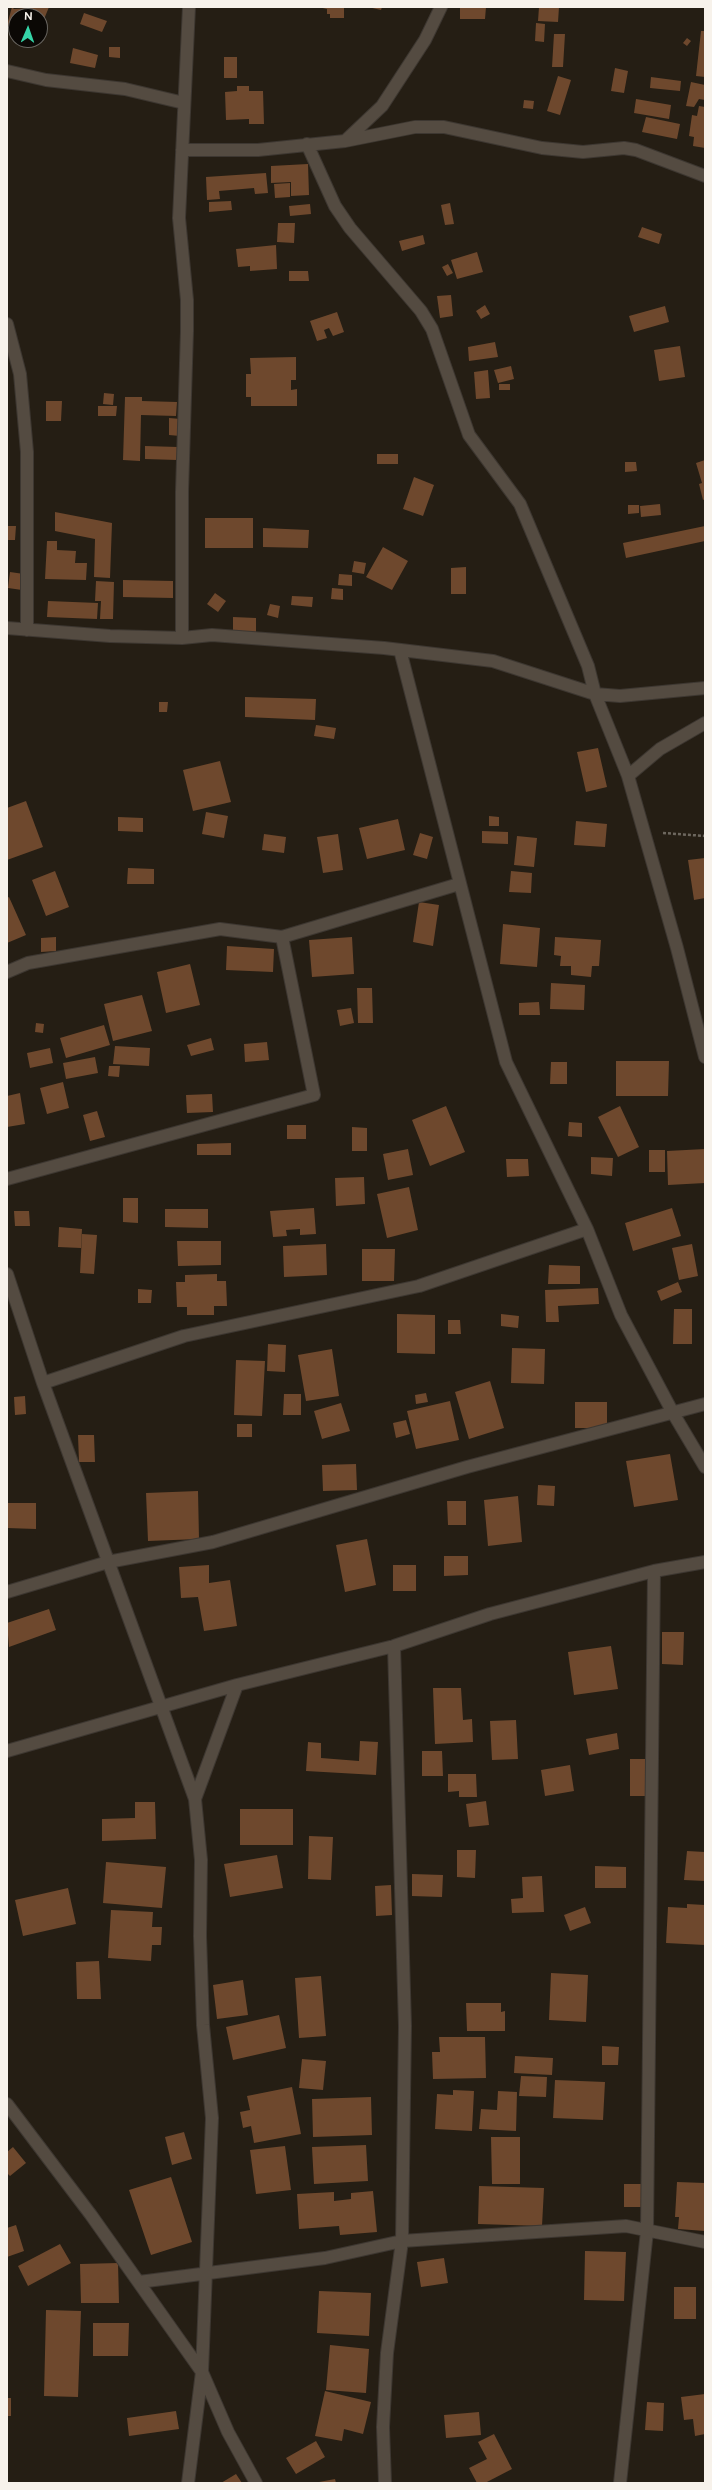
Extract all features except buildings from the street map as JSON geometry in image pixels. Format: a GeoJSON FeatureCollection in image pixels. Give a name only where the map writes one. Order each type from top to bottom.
{"type":"FeatureCollection","features":[{"type":"Feature","properties":{"kind":"street"},"geometry":{"type":"LineString","coordinates":[[182,638],[182,492],[187,300],[179,218],[189,7]]}},
{"type":"Feature","properties":{"kind":"street"},"geometry":{"type":"LineString","coordinates":[[345,141],[382,106],[425,40],[441,7]]}},
{"type":"Feature","properties":{"kind":"street"},"geometry":{"type":"LineString","coordinates":[[7,71],[46,80],[125,88],[184,103]]}},
{"type":"Feature","properties":{"kind":"street"},"geometry":{"type":"LineString","coordinates":[[182,150],[258,150],[345,141],[415,127],[444,127],[542,148],[583,152],[630,149],[705,176]]}},
{"type":"Feature","properties":{"kind":"street"},"geometry":{"type":"LineString","coordinates":[[307,144],[335,206],[350,228],[420,310],[432,329],[469,435],[520,504],[588,666],[595,694],[628,776],[642,830],[677,948],[705,1057]]}},
{"type":"Feature","properties":{"kind":"street"},"geometry":{"type":"LineString","coordinates":[[7,324],[20,374],[27,452],[27,630]]}},
{"type":"Feature","properties":{"kind":"street"},"geometry":{"type":"LineString","coordinates":[[7,628],[110,636],[182,638],[212,635],[400,650],[494,661],[595,694],[620,696],[705,688]]}},
{"type":"Feature","properties":{"kind":"street"},"geometry":{"type":"LineString","coordinates":[[400,650],[506,1062],[587,1229],[621,1315],[673,1413],[705,1467]]}},
{"type":"Feature","properties":{"kind":"street"},"geometry":{"type":"LineString","coordinates":[[628,776],[660,749],[705,723]]}},
{"type":"Feature","properties":{"kind":"street"},"geometry":{"type":"LineString","coordinates":[[7,972],[28,963],[220,929],[282,937],[459,884]]}},
{"type":"Feature","properties":{"kind":"street"},"geometry":{"type":"LineString","coordinates":[[7,1179],[314,1095],[282,937]]}},
{"type":"Feature","properties":{"kind":"street"},"geometry":{"type":"LineString","coordinates":[[43,1383],[184,1336],[419,1286],[587,1229]]}},
{"type":"Feature","properties":{"kind":"street"},"geometry":{"type":"LineString","coordinates":[[7,1274],[43,1383],[160,1706],[196,1800],[201,1860],[200,1936],[203,2025],[212,2118],[208,2273],[202,2372],[188,2483]]}},
{"type":"Feature","properties":{"kind":"street"},"geometry":{"type":"LineString","coordinates":[[7,1592],[108,1562],[213,1542],[467,1467],[705,1404]]}},
{"type":"Feature","properties":{"kind":"street"},"geometry":{"type":"LineString","coordinates":[[7,1751],[160,1706],[394,1646],[490,1614],[654,1571],[705,1562]]}},
{"type":"Feature","properties":{"kind":"street"},"geometry":{"type":"LineString","coordinates":[[620,2483],[647,2231],[654,1571]]}},
{"type":"Feature","properties":{"kind":"street"},"geometry":{"type":"LineString","coordinates":[[384,2483],[383,2427],[387,2353],[402,2241],[405,2026],[394,1646]]}},
{"type":"Feature","properties":{"kind":"street"},"geometry":{"type":"LineString","coordinates":[[196,1800],[238,1685]]}},
{"type":"Feature","properties":{"kind":"street"},"geometry":{"type":"LineString","coordinates":[[7,2104],[19,2117],[139,2282],[202,2372],[228,2432],[256,2483]]}},
{"type":"Feature","properties":{"kind":"street"},"geometry":{"type":"LineString","coordinates":[[139,2282],[325,2258],[402,2241],[626,2226],[705,2242]]}},
{"type":"Feature","properties":{"kind":"path"},"geometry":{"type":"LineString","coordinates":[[642,830],[705,836]]}}]}
